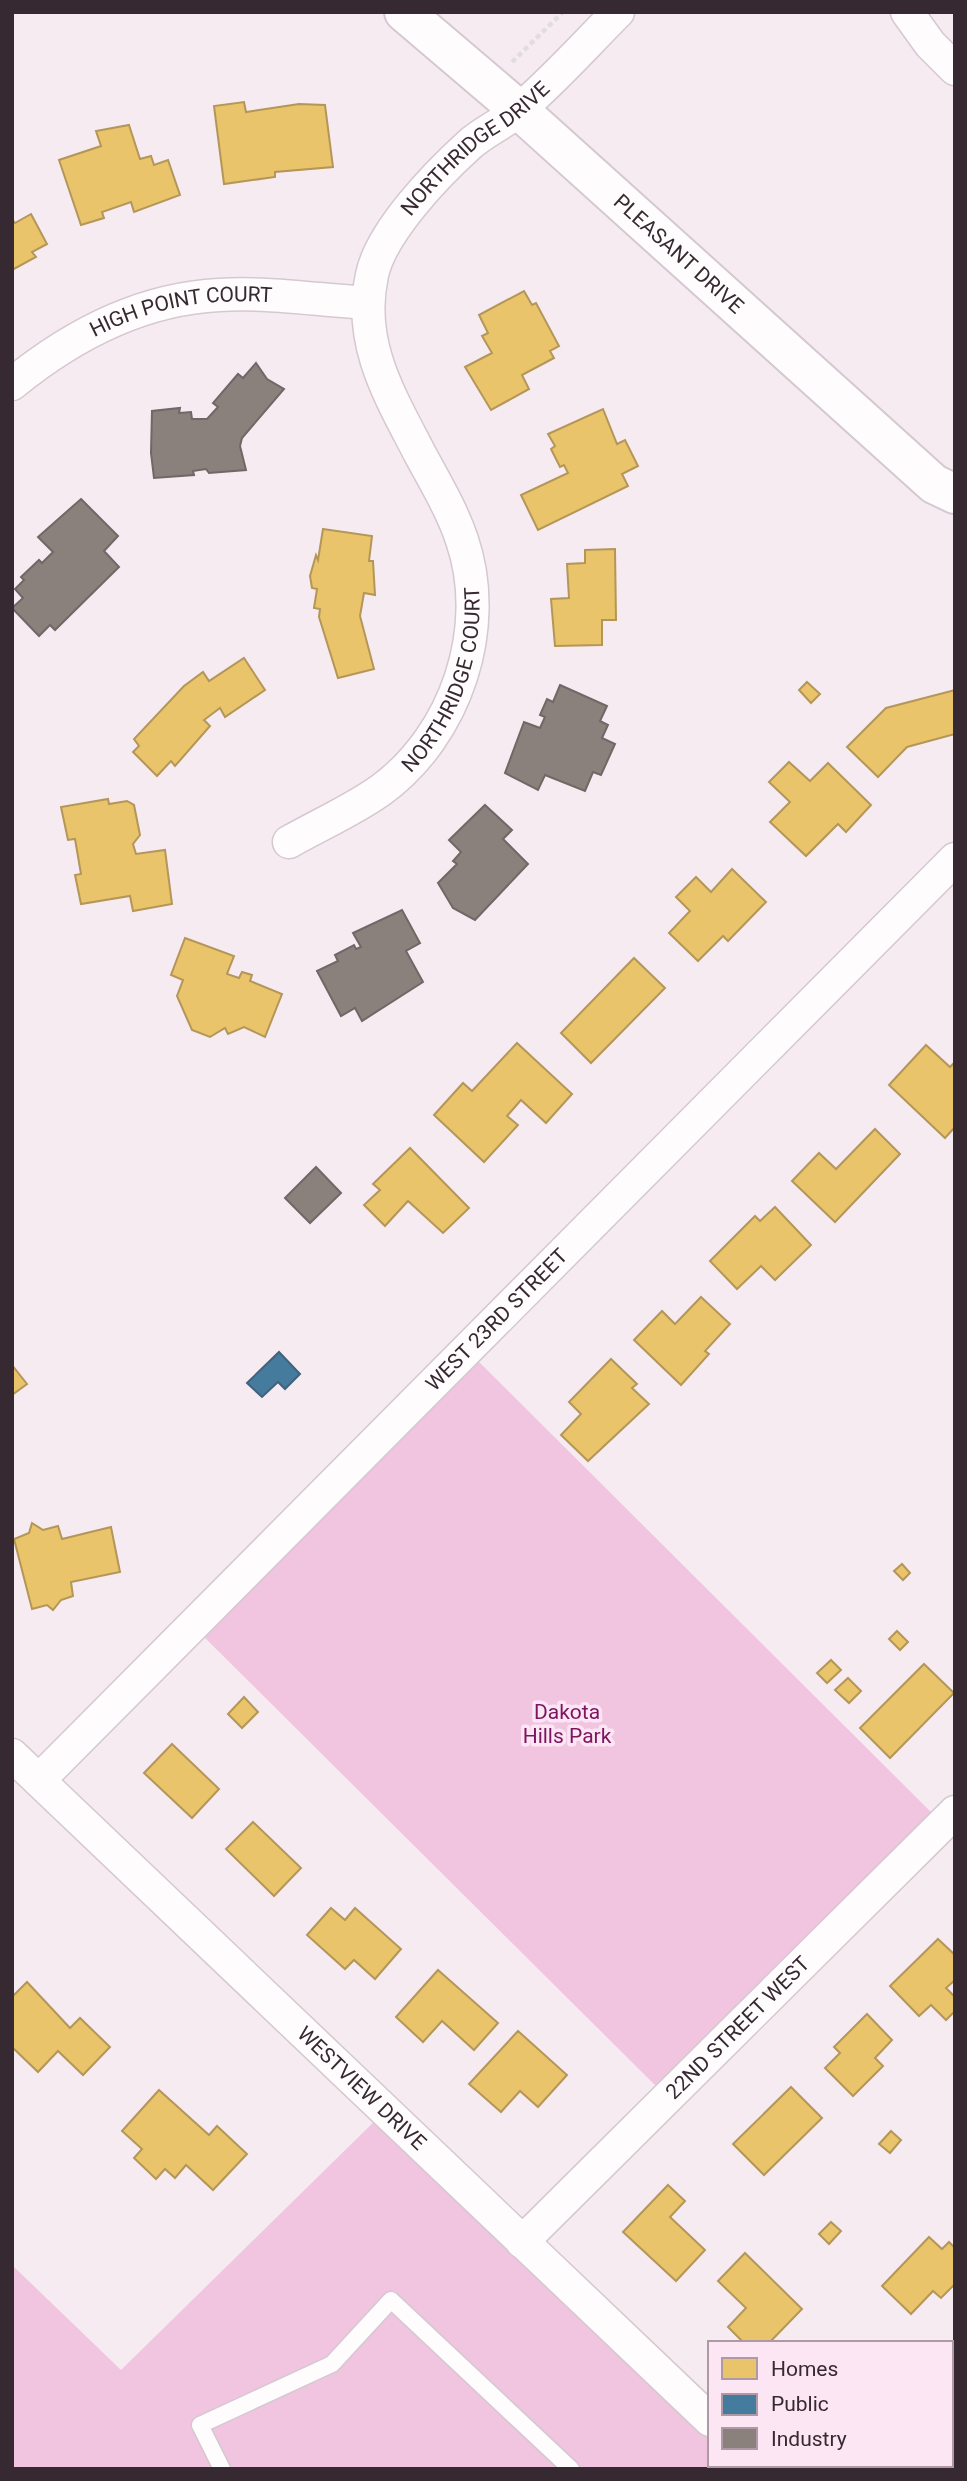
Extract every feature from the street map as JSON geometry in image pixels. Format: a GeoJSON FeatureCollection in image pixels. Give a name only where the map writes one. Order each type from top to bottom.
{"type":"FeatureCollection","features":[{"type":"Feature","properties":{"kind":"street","name":"PLEASANT DRIVE"},"geometry":{"type":"LineString","coordinates":[[404,12],[421,23],[519,110],[934,484],[955,494]]}},
{"type":"Feature","properties":{"kind":"street","name":"NORTHRIDGE DRIVE"},"geometry":{"type":"LineString","coordinates":[[368,303],[372,274],[381,248],[395,225],[470,144],[519,110],[618,12]]}},
{"type":"Feature","properties":{"kind":"street"},"geometry":{"type":"LineString","coordinates":[[907,12],[930,44],[954,67]]}},
{"type":"Feature","properties":{"kind":"street","name":"HIGH POINT COURT"},"geometry":{"type":"LineString","coordinates":[[12,384],[54,351],[105,323],[171,302],[239,294],[368,303]]}},
{"type":"Feature","properties":{"kind":"street","name":"NORTHRIDGE COURT"},"geometry":{"type":"LineString","coordinates":[[289,842],[381,790],[412,761],[449,709],[469,648],[473,605],[463,541],[376,366],[367,324],[368,303]]}},
{"type":"Feature","properties":{"kind":"street","name":"WEST 23RD STREET"},"geometry":{"type":"LineString","coordinates":[[38,1780],[955,859]]}},
{"type":"Feature","properties":{"kind":"street","name":"WESTVIEW DRIVE"},"geometry":{"type":"LineString","coordinates":[[12,1755],[708,2418]]}},
{"type":"Feature","properties":{"kind":"street","name":"22ND STREET WEST"},"geometry":{"type":"LineString","coordinates":[[522,2242],[955,1812]]}},
{"type":"Feature","properties":{"kind":"lane"},"geometry":{"type":"LineString","coordinates":[[222,2469],[200,2425],[332,2364],[391,2301],[571,2469]]}},
{"type":"Feature","properties":{"kind":"path"},"geometry":{"type":"LineString","coordinates":[[500,55],[511,63],[563,12]]}},
{"type":"Feature","properties":{"kind":"green space","name":"Dakota Hills Park"},"geometry":{"type":"Polygon","coordinates":[[[465,1348],[943,1824],[669,2099],[191,1624],[465,1348]]]}},
{"type":"Feature","properties":{"kind":"green space"},"geometry":{"type":"Polygon","coordinates":[[[385,2111],[708,2418],[708,2467],[761,2469],[12,2469],[12,2265],[121,2370],[385,2111]]]}},
{"type":"Feature","properties":{"kind":"building: Homes"},"geometry":{"type":"Polygon","coordinates":[[[244,102],[246,112],[299,104],[325,105],[333,167],[275,172],[275,177],[224,184],[214,106],[244,102]]]}},
{"type":"Feature","properties":{"kind":"building: Homes"},"geometry":{"type":"Polygon","coordinates":[[[129,125],[140,159],[151,156],[154,165],[168,160],[180,195],[134,212],[131,202],[102,212],[104,218],[81,225],[59,160],[101,146],[96,131],[129,125]]]}},
{"type":"Feature","properties":{"kind":"building: Homes"},"geometry":{"type":"Polygon","coordinates":[[[31,214],[47,244],[32,252],[36,257],[12,270],[12,219],[15,223],[31,214]]]}},
{"type":"Feature","properties":{"kind":"building: Homes"},"geometry":{"type":"Polygon","coordinates":[[[524,291],[532,305],[536,303],[559,346],[550,351],[554,358],[522,375],[529,389],[491,410],[465,367],[492,353],[482,336],[488,333],[479,315],[524,291]]]}},
{"type":"Feature","properties":{"kind":"building: Homes"},"geometry":{"type":"Polygon","coordinates":[[[603,409],[617,444],[625,440],[638,466],[622,474],[628,486],[538,530],[521,495],[568,473],[564,465],[560,467],[551,449],[555,446],[548,434],[603,409]]]}},
{"type":"Feature","properties":{"kind":"building: Homes"},"geometry":{"type":"Polygon","coordinates":[[[323,529],[372,536],[369,561],[373,561],[375,595],[364,593],[360,616],[374,669],[338,678],[319,617],[320,609],[314,608],[317,589],[312,588],[310,576],[316,555],[318,560],[323,529]]]}},
{"type":"Feature","properties":{"kind":"building: Homes"},"geometry":{"type":"Polygon","coordinates":[[[615,549],[616,620],[602,620],[602,645],[555,646],[551,599],[569,598],[567,564],[585,563],[585,550],[615,549]]]}},
{"type":"Feature","properties":{"kind":"building: Homes"},"geometry":{"type":"Polygon","coordinates":[[[244,658],[265,690],[225,717],[220,708],[204,720],[210,726],[175,766],[171,761],[157,776],[133,752],[139,746],[134,739],[184,686],[203,672],[209,681],[244,658]]]}},
{"type":"Feature","properties":{"kind":"building: Homes"},"geometry":{"type":"Polygon","coordinates":[[[807,682],[820,694],[811,703],[799,690],[807,682]]]}},
{"type":"Feature","properties":{"kind":"building: Homes"},"geometry":{"type":"Polygon","coordinates":[[[955,690],[955,734],[907,747],[878,777],[847,747],[886,708],[955,690]]]}},
{"type":"Feature","properties":{"kind":"building: Homes"},"geometry":{"type":"Polygon","coordinates":[[[789,762],[810,781],[828,763],[871,805],[846,832],[838,824],[806,856],[770,822],[790,802],[769,782],[789,762]]]}},
{"type":"Feature","properties":{"kind":"building: Homes"},"geometry":{"type":"Polygon","coordinates":[[[108,799],[109,804],[127,801],[134,805],[140,835],[133,844],[136,854],[165,850],[172,904],[133,911],[130,896],[81,904],[75,875],[81,874],[75,839],[68,840],[61,807],[108,799]]]}},
{"type":"Feature","properties":{"kind":"building: Homes"},"geometry":{"type":"Polygon","coordinates":[[[732,869],[766,902],[728,941],[723,936],[698,961],[669,933],[690,911],[676,897],[696,877],[711,892],[732,869]]]}},
{"type":"Feature","properties":{"kind":"building: Homes"},"geometry":{"type":"Polygon","coordinates":[[[185,938],[234,956],[227,974],[239,978],[242,972],[252,975],[250,981],[282,994],[265,1037],[244,1027],[228,1034],[225,1028],[210,1037],[192,1030],[177,996],[183,980],[171,975],[185,938]]]}},
{"type":"Feature","properties":{"kind":"building: Homes"},"geometry":{"type":"Polygon","coordinates":[[[634,958],[665,988],[591,1063],[561,1033],[634,958]]]}},
{"type":"Feature","properties":{"kind":"building: Homes"},"geometry":{"type":"Polygon","coordinates":[[[517,1043],[572,1094],[546,1123],[521,1100],[507,1116],[518,1125],[484,1162],[434,1115],[463,1083],[472,1091],[517,1043]]]}},
{"type":"Feature","properties":{"kind":"building: Homes"},"geometry":{"type":"Polygon","coordinates":[[[926,1045],[950,1067],[955,1062],[955,1127],[945,1138],[889,1085],[926,1045]]]}},
{"type":"Feature","properties":{"kind":"building: Homes"},"geometry":{"type":"Polygon","coordinates":[[[875,1129],[900,1154],[835,1222],[792,1181],[819,1153],[836,1169],[875,1129]]]}},
{"type":"Feature","properties":{"kind":"building: Homes"},"geometry":{"type":"Polygon","coordinates":[[[410,1148],[469,1208],[443,1233],[408,1201],[385,1226],[364,1205],[380,1190],[373,1184],[410,1148]]]}},
{"type":"Feature","properties":{"kind":"building: Homes"},"geometry":{"type":"Polygon","coordinates":[[[775,1207],[811,1245],[775,1280],[761,1266],[737,1289],[710,1261],[755,1216],[760,1221],[775,1207]]]}},
{"type":"Feature","properties":{"kind":"building: Homes"},"geometry":{"type":"Polygon","coordinates":[[[701,1297],[730,1324],[705,1351],[709,1354],[681,1385],[634,1340],[662,1311],[675,1324],[701,1297]]]}},
{"type":"Feature","properties":{"kind":"building: Homes"},"geometry":{"type":"Polygon","coordinates":[[[611,1359],[637,1384],[632,1388],[649,1404],[588,1461],[561,1435],[581,1414],[569,1402],[611,1359]]]}},
{"type":"Feature","properties":{"kind":"building: Homes"},"geometry":{"type":"Polygon","coordinates":[[[12,1365],[27,1384],[12,1395],[12,1365]]]}},
{"type":"Feature","properties":{"kind":"building: Homes"},"geometry":{"type":"Polygon","coordinates":[[[32,1523],[43,1530],[58,1526],[62,1539],[111,1527],[120,1572],[71,1582],[73,1596],[61,1600],[53,1610],[47,1605],[32,1609],[14,1539],[29,1533],[32,1523]]]}},
{"type":"Feature","properties":{"kind":"building: Homes"},"geometry":{"type":"Polygon","coordinates":[[[902,1564],[910,1573],[903,1580],[894,1571],[902,1564]]]}},
{"type":"Feature","properties":{"kind":"building: Homes"},"geometry":{"type":"Polygon","coordinates":[[[897,1631],[908,1642],[900,1650],[889,1639],[897,1631]]]}},
{"type":"Feature","properties":{"kind":"building: Homes"},"geometry":{"type":"Polygon","coordinates":[[[831,1660],[841,1670],[827,1683],[817,1673],[831,1660]]]}},
{"type":"Feature","properties":{"kind":"building: Homes"},"geometry":{"type":"Polygon","coordinates":[[[924,1664],[954,1693],[890,1758],[860,1728],[924,1664]]]}},
{"type":"Feature","properties":{"kind":"building: Homes"},"geometry":{"type":"Polygon","coordinates":[[[848,1678],[861,1691],[849,1703],[835,1690],[848,1678]]]}},
{"type":"Feature","properties":{"kind":"building: Homes"},"geometry":{"type":"Polygon","coordinates":[[[244,1697],[258,1712],[242,1728],[228,1714],[244,1697]]]}},
{"type":"Feature","properties":{"kind":"building: Homes"},"geometry":{"type":"Polygon","coordinates":[[[172,1744],[219,1789],[192,1818],[144,1773],[172,1744]]]}},
{"type":"Feature","properties":{"kind":"building: Homes"},"geometry":{"type":"Polygon","coordinates":[[[253,1822],[301,1868],[274,1896],[226,1849],[253,1822]]]}},
{"type":"Feature","properties":{"kind":"building: Homes"},"geometry":{"type":"Polygon","coordinates":[[[331,1908],[345,1920],[355,1908],[401,1949],[375,1979],[354,1960],[345,1969],[307,1935],[331,1908]]]}},
{"type":"Feature","properties":{"kind":"building: Homes"},"geometry":{"type":"Polygon","coordinates":[[[938,1939],[955,1955],[955,1980],[946,1988],[955,1997],[955,2011],[946,2020],[931,2005],[919,2016],[890,1986],[938,1939]]]}},
{"type":"Feature","properties":{"kind":"building: Homes"},"geometry":{"type":"Polygon","coordinates":[[[438,1970],[498,2023],[474,2050],[442,2021],[423,2042],[396,2017],[438,1970]]]}},
{"type":"Feature","properties":{"kind":"building: Homes"},"geometry":{"type":"Polygon","coordinates":[[[27,1982],[70,2028],[80,2018],[110,2047],[83,2075],[58,2051],[38,2072],[12,2047],[12,1997],[27,1982]]]}},
{"type":"Feature","properties":{"kind":"building: Homes"},"geometry":{"type":"Polygon","coordinates":[[[867,2014],[892,2040],[875,2058],[883,2066],[853,2096],[825,2068],[840,2053],[834,2047],[867,2014]]]}},
{"type":"Feature","properties":{"kind":"building: Homes"},"geometry":{"type":"Polygon","coordinates":[[[518,2031],[567,2075],[538,2107],[520,2091],[501,2112],[469,2084],[518,2031]]]}},
{"type":"Feature","properties":{"kind":"building: Homes"},"geometry":{"type":"Polygon","coordinates":[[[791,2087],[822,2118],[764,2175],[733,2144],[791,2087]]]}},
{"type":"Feature","properties":{"kind":"building: Homes"},"geometry":{"type":"Polygon","coordinates":[[[159,2090],[209,2135],[217,2126],[247,2154],[213,2190],[186,2165],[175,2178],[165,2169],[156,2179],[134,2158],[142,2149],[122,2131],[159,2090]]]}},
{"type":"Feature","properties":{"kind":"building: Homes"},"geometry":{"type":"Polygon","coordinates":[[[891,2131],[901,2140],[890,2153],[879,2144],[891,2131]]]}},
{"type":"Feature","properties":{"kind":"building: Homes"},"geometry":{"type":"Polygon","coordinates":[[[668,2185],[685,2201],[670,2217],[705,2250],[676,2281],[623,2232],[668,2185]]]}},
{"type":"Feature","properties":{"kind":"building: Homes"},"geometry":{"type":"Polygon","coordinates":[[[831,2222],[841,2231],[829,2244],[819,2234],[831,2222]]]}},
{"type":"Feature","properties":{"kind":"building: Homes"},"geometry":{"type":"Polygon","coordinates":[[[929,2237],[942,2249],[949,2242],[955,2248],[955,2284],[941,2298],[933,2291],[911,2314],[882,2286],[929,2237]]]}},
{"type":"Feature","properties":{"kind":"building: Homes"},"geometry":{"type":"Polygon","coordinates":[[[745,2253],[802,2309],[771,2341],[742,2341],[728,2327],[746,2308],[718,2281],[745,2253]]]}},
{"type":"Feature","properties":{"kind":"building: Public"},"geometry":{"type":"Polygon","coordinates":[[[279,1352],[300,1374],[285,1389],[278,1382],[262,1397],[247,1383],[279,1352]]]}},
{"type":"Feature","properties":{"kind":"building: Industry"},"geometry":{"type":"Polygon","coordinates":[[[256,363],[267,379],[284,389],[242,438],[240,446],[246,470],[209,473],[206,469],[193,471],[194,475],[154,478],[151,453],[152,411],[180,408],[179,413],[191,412],[192,419],[207,419],[218,407],[213,403],[238,374],[243,378],[256,363]]]}},
{"type":"Feature","properties":{"kind":"building: Industry"},"geometry":{"type":"Polygon","coordinates":[[[81,499],[118,536],[104,551],[119,567],[55,630],[50,625],[39,636],[12,608],[23,598],[15,589],[24,580],[21,577],[39,560],[42,563],[53,552],[38,537],[81,499]]]}},
{"type":"Feature","properties":{"kind":"building: Industry"},"geometry":{"type":"Polygon","coordinates":[[[560,685],[607,706],[600,721],[608,725],[602,738],[615,744],[601,775],[593,772],[585,791],[545,775],[538,790],[505,773],[524,722],[540,728],[545,717],[540,715],[547,699],[553,702],[560,685]]]}},
{"type":"Feature","properties":{"kind":"building: Industry"},"geometry":{"type":"Polygon","coordinates":[[[485,805],[512,830],[503,839],[528,864],[475,920],[453,908],[438,883],[457,864],[453,861],[461,852],[449,840],[485,805]]]}},
{"type":"Feature","properties":{"kind":"building: Industry"},"geometry":{"type":"Polygon","coordinates":[[[402,910],[420,943],[406,951],[423,982],[362,1021],[355,1008],[341,1016],[317,971],[338,961],[335,955],[354,945],[356,949],[361,947],[353,933],[402,910]]]}},
{"type":"Feature","properties":{"kind":"building: Industry"},"geometry":{"type":"Polygon","coordinates":[[[316,1167],[341,1193],[310,1223],[285,1198],[316,1167]]]}}]}
